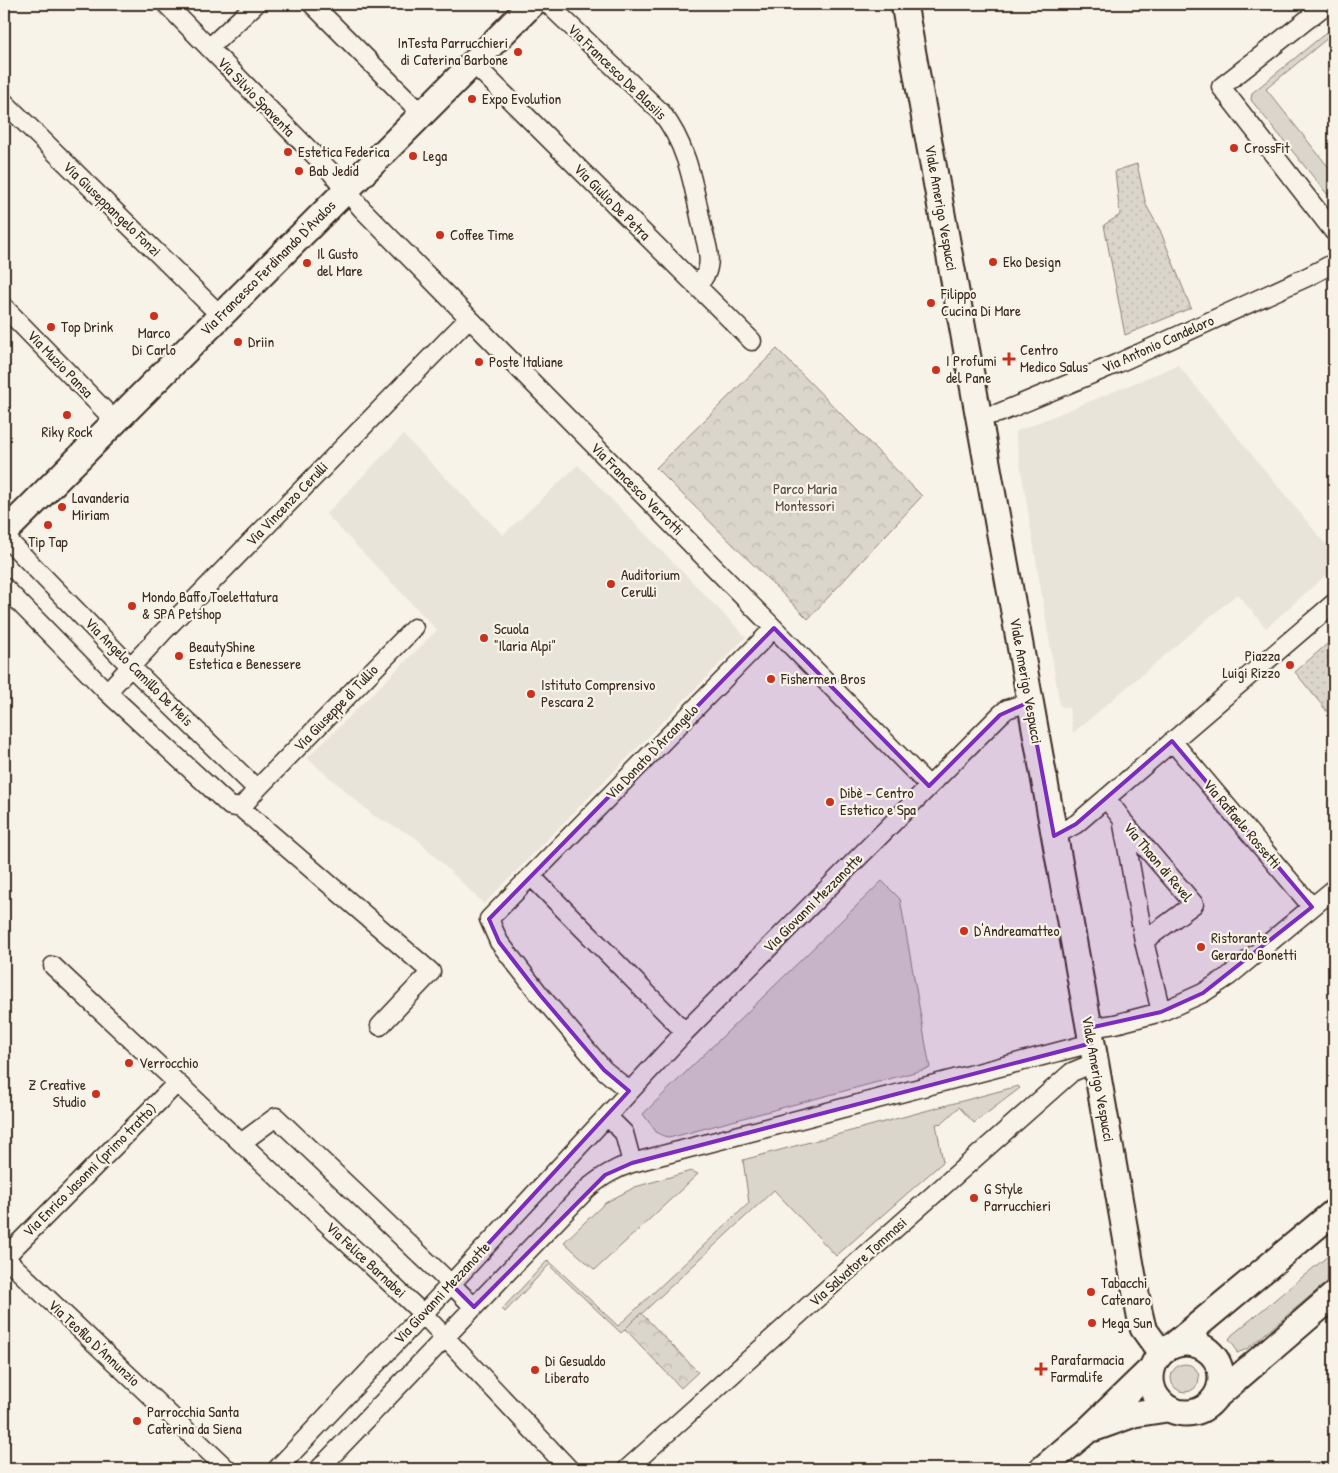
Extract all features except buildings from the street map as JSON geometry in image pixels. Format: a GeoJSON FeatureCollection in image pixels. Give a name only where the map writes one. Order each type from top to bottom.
{"type":"FeatureCollection","features":[{"type":"Feature","properties":{"kind":"street","name":"Via Silvio Spaventa"},"geometry":{"type":"LineString","coordinates":[[166,4],[346,190]]}},
{"type":"Feature","properties":{"kind":"street"},"geometry":{"type":"LineString","coordinates":[[210,48],[256,4]]}},
{"type":"Feature","properties":{"kind":"street"},"geometry":{"type":"LineString","coordinates":[[312,4],[422,114]]}},
{"type":"Feature","properties":{"kind":"street","name":"Viale Amerigo Vespucci"},"geometry":{"type":"LineString","coordinates":[[904,4],[1139,1311],[1143,1328],[1162,1355]]}},
{"type":"Feature","properties":{"kind":"street"},"geometry":{"type":"LineString","coordinates":[[1327,4],[1221,87],[1334,232]]}},
{"type":"Feature","properties":{"kind":"street","name":"Via Francesco Ferdinando D'Avalos"},"geometry":{"type":"LineString","coordinates":[[4,535],[531,5]]}},
{"type":"Feature","properties":{"kind":"street","name":"Via Francesco De Blasiis"},"geometry":{"type":"LineString","coordinates":[[531,5],[661,112],[672,126],[690,167],[709,254],[706,276],[696,286]]}},
{"type":"Feature","properties":{"kind":"street","name":"Via Giulio De Petra"},"geometry":{"type":"LineString","coordinates":[[473,63],[752,342]]}},
{"type":"Feature","properties":{"kind":"street","name":"Via Giuseppangelo Fonzi"},"geometry":{"type":"LineString","coordinates":[[4,102],[220,316]]}},
{"type":"Feature","properties":{"kind":"street","name":"Via Francesco Verrotti"},"geometry":{"type":"LineString","coordinates":[[346,190],[362,209],[929,786]]}},
{"type":"Feature","properties":{"kind":"street","name":"Via Antonio Candeloro"},"geometry":{"type":"LineString","coordinates":[[979,418],[999,413],[1116,364],[1334,263]]}},
{"type":"Feature","properties":{"kind":"street","name":"Via Muzio Pansa"},"geometry":{"type":"LineString","coordinates":[[4,307],[116,421]]}},
{"type":"Feature","properties":{"kind":"street","name":"Via Vincenzo Cerulli"},"geometry":{"type":"LineString","coordinates":[[107,692],[130,666],[469,318]]}},
{"type":"Feature","properties":{"kind":"street","name":"Via Angelo Camillo De Meis"},"geometry":{"type":"LineString","coordinates":[[4,535],[130,666],[257,789]]}},
{"type":"Feature","properties":{"kind":"street"},"geometry":{"type":"LineString","coordinates":[[4,588],[107,692],[230,806],[241,808],[431,972],[380,1026]]}},
{"type":"Feature","properties":{"kind":"street"},"geometry":{"type":"LineString","coordinates":[[1054,836],[1076,824],[1334,603]]}},
{"type":"Feature","properties":{"kind":"street","name":"Via Giuseppe di Tullio"},"geometry":{"type":"LineString","coordinates":[[257,789],[414,628]]}},
{"type":"Feature","properties":{"kind":"street","name":"Via Donato D'Arcangelo"},"geometry":{"type":"LineString","coordinates":[[629,1091],[604,1070],[540,995],[499,942],[489,919],[774,628]]}},
{"type":"Feature","properties":{"kind":"street","name":"Via Giovanni Mezzanotte"},"geometry":{"type":"LineString","coordinates":[[277,1469],[684,1032],[1000,715],[1015,706],[1029,702]]}},
{"type":"Feature","properties":{"kind":"street","name":"Via Raffaele Rossetti"},"geometry":{"type":"LineString","coordinates":[[1172,741],[1312,907]]}},
{"type":"Feature","properties":{"kind":"street"},"geometry":{"type":"LineString","coordinates":[[241,808],[257,789]]}},
{"type":"Feature","properties":{"kind":"street","name":"Via Thaon di Revel"},"geometry":{"type":"LineString","coordinates":[[1106,798],[1194,904],[1144,941]]}},
{"type":"Feature","properties":{"kind":"street","name":"Via Thaon di Revel"},"geometry":{"type":"LineString","coordinates":[[1122,819],[1144,941],[1161,1012]]}},
{"type":"Feature","properties":{"kind":"street"},"geometry":{"type":"LineString","coordinates":[[530,876],[684,1032]]}},
{"type":"Feature","properties":{"kind":"street"},"geometry":{"type":"LineString","coordinates":[[318,1469],[588,1188],[605,1174],[632,1163],[1092,1045],[1115,1024],[1161,1012],[1203,993],[1229,976],[1334,889]]}},
{"type":"Feature","properties":{"kind":"street","name":"Via Felice Barnabei"},"geometry":{"type":"LineString","coordinates":[[53,966],[423,1314],[569,1469]]}},
{"type":"Feature","properties":{"kind":"street","name":"Via Salvatore Tommasi"},"geometry":{"type":"LineString","coordinates":[[627,1469],[1072,1072],[1084,1067],[1092,1045]]}},
{"type":"Feature","properties":{"kind":"street","name":"Via Enrico Jasonni (primo tratto)"},"geometry":{"type":"LineString","coordinates":[[4,1258],[177,1082]]}},
{"type":"Feature","properties":{"kind":"street"},"geometry":{"type":"LineString","coordinates":[[607,1116],[624,1133],[632,1163]]}},
{"type":"Feature","properties":{"kind":"street"},"geometry":{"type":"LineString","coordinates":[[241,1143],[276,1117],[474,1307]]}},
{"type":"Feature","properties":{"kind":"street"},"geometry":{"type":"LineString","coordinates":[[1042,1469],[1088,1430],[1162,1355],[1334,1212]]}},
{"type":"Feature","properties":{"kind":"street","name":"Via Teofilo D'Annunzio"},"geometry":{"type":"LineString","coordinates":[[4,1258],[227,1469]]}},
{"type":"Feature","properties":{"kind":"street"},"geometry":{"type":"LineString","coordinates":[[1217,1396],[1221,1384],[1221,1372],[1217,1361],[1199,1345],[1187,1343],[1162,1355],[1150,1380],[1152,1392],[1167,1409],[1178,1413],[1190,1414],[1201,1411],[1334,1295]]}},
{"type":"Feature","properties":{"kind":"street"},"geometry":{"type":"LineString","coordinates":[[1088,1430],[1134,1414],[1167,1409]]}},
{"type":"Feature","properties":{"kind":"highlighted area"},"geometry":{"type":"Polygon","coordinates":[[[774,628],[929,786],[1000,715],[1029,702],[1054,836],[1076,824],[1172,741],[1312,907],[1203,993],[1161,1012],[1089,1028],[1092,1043],[632,1163],[605,1175],[474,1307],[451,1284],[629,1091],[604,1070],[540,995],[499,942],[489,919],[774,628]]]}},
{"type":"Feature","properties":{"kind":"shaded area"},"geometry":{"type":"Polygon","coordinates":[[[1178,365],[1334,554],[1334,568],[1266,628],[1237,594],[1073,733],[1069,708],[1060,706],[1015,432],[1178,365]]]}},
{"type":"Feature","properties":{"kind":"shaded area","name":"Istituto Comprensivo Pescara 2"},"geometry":{"type":"Polygon","coordinates":[[[403,435],[503,535],[578,465],[746,637],[484,904],[415,837],[374,816],[307,758],[437,630],[326,514],[403,435]]]}},
{"type":"Feature","properties":{"kind":"green space"},"geometry":{"type":"Polygon","coordinates":[[[1327,32],[1330,36],[1266,89],[1334,174],[1334,190],[1328,195],[1251,100],[1252,93],[1327,32]]]}},
{"type":"Feature","properties":{"kind":"green space"},"geometry":{"type":"Polygon","coordinates":[[[1137,164],[1146,205],[1160,230],[1191,308],[1125,335],[1104,225],[1120,215],[1115,171],[1137,164]]]}},
{"type":"Feature","properties":{"kind":"green space","name":"Parco Maria Montessori"},"geometry":{"type":"Polygon","coordinates":[[[777,349],[922,496],[808,619],[656,468],[777,349]]]}},
{"type":"Feature","properties":{"kind":"green space"},"geometry":{"type":"Polygon","coordinates":[[[1334,638],[1334,720],[1295,672],[1334,638]]]}},
{"type":"Feature","properties":{"kind":"green space"},"geometry":{"type":"Polygon","coordinates":[[[882,881],[900,899],[930,1068],[669,1138],[657,1133],[643,1114],[882,881]]]}},
{"type":"Feature","properties":{"kind":"green space"},"geometry":{"type":"Polygon","coordinates":[[[1018,1086],[1020,1088],[974,1123],[959,1107],[942,1123],[936,1124],[943,1162],[836,1256],[774,1190],[621,1333],[549,1265],[505,1312],[502,1309],[548,1260],[618,1326],[749,1203],[743,1160],[1018,1086]]]}},
{"type":"Feature","properties":{"kind":"green space"},"geometry":{"type":"Polygon","coordinates":[[[691,1171],[698,1174],[595,1270],[564,1242],[605,1203],[635,1187],[691,1171]]]}},
{"type":"Feature","properties":{"kind":"green space"},"geometry":{"type":"Polygon","coordinates":[[[1334,1251],[1334,1276],[1247,1349],[1237,1353],[1229,1339],[1232,1335],[1334,1251]]]}},
{"type":"Feature","properties":{"kind":"green space"},"geometry":{"type":"Polygon","coordinates":[[[641,1313],[698,1372],[681,1388],[625,1329],[641,1313]]]}},
{"type":"Feature","properties":{"kind":"green space"},"geometry":{"type":"Polygon","coordinates":[[[1185,1364],[1195,1368],[1199,1378],[1195,1388],[1185,1392],[1175,1388],[1171,1378],[1175,1368],[1185,1364]]]}},
{"type":"Feature","properties":{"kind":"place","name":"InTesta Parrucchieri di Caterina Barbone"},"geometry":{"type":"Point","coordinates":[518,52]}},
{"type":"Feature","properties":{"kind":"place","name":"Expo Evolution"},"geometry":{"type":"Point","coordinates":[472,99]}},
{"type":"Feature","properties":{"kind":"place","name":"CrossFit"},"geometry":{"type":"Point","coordinates":[1234,148]}},
{"type":"Feature","properties":{"kind":"place","name":"Estetica Federica"},"geometry":{"type":"Point","coordinates":[288,152]}},
{"type":"Feature","properties":{"kind":"place","name":"Lega"},"geometry":{"type":"Point","coordinates":[413,156]}},
{"type":"Feature","properties":{"kind":"place","name":"Bab Jedid"},"geometry":{"type":"Point","coordinates":[299,171]}},
{"type":"Feature","properties":{"kind":"place","name":"Coffee Time"},"geometry":{"type":"Point","coordinates":[440,235]}},
{"type":"Feature","properties":{"kind":"place","name":"Eko Design"},"geometry":{"type":"Point","coordinates":[993,262]}},
{"type":"Feature","properties":{"kind":"place","name":"Il Gusto del Mare"},"geometry":{"type":"Point","coordinates":[307,263]}},
{"type":"Feature","properties":{"kind":"place","name":"Filippo Cucina Di Mare"},"geometry":{"type":"Point","coordinates":[931,303]}},
{"type":"Feature","properties":{"kind":"place","name":"Marco Di Carlo"},"geometry":{"type":"Point","coordinates":[154,316]}},
{"type":"Feature","properties":{"kind":"place","name":"Top Drink"},"geometry":{"type":"Point","coordinates":[51,327]}},
{"type":"Feature","properties":{"kind":"place","name":"Driin"},"geometry":{"type":"Point","coordinates":[238,342]}},
{"type":"Feature","properties":{"kind":"place","name":"Centro Medico Salus"},"geometry":{"type":"Point","coordinates":[1009,359]}},
{"type":"Feature","properties":{"kind":"place","name":"Poste Italiane"},"geometry":{"type":"Point","coordinates":[479,362]}},
{"type":"Feature","properties":{"kind":"place","name":"I Profumi del Pane"},"geometry":{"type":"Point","coordinates":[936,370]}},
{"type":"Feature","properties":{"kind":"place","name":"Riky Rock"},"geometry":{"type":"Point","coordinates":[67,415]}},
{"type":"Feature","properties":{"kind":"place","name":"Lavanderia Miriam"},"geometry":{"type":"Point","coordinates":[62,507]}},
{"type":"Feature","properties":{"kind":"place","name":"Tip Tap"},"geometry":{"type":"Point","coordinates":[48,525]}},
{"type":"Feature","properties":{"kind":"place","name":"Auditorium Cerulli"},"geometry":{"type":"Point","coordinates":[611,584]}},
{"type":"Feature","properties":{"kind":"place","name":"Mondo Baffo Toelettatura & SPA Petshop"},"geometry":{"type":"Point","coordinates":[132,606]}},
{"type":"Feature","properties":{"kind":"place","name":"Scuola \"Ilaria Alpi\""},"geometry":{"type":"Point","coordinates":[484,638]}},
{"type":"Feature","properties":{"kind":"place","name":"BeautyShine Estetica e Benessere"},"geometry":{"type":"Point","coordinates":[179,656]}},
{"type":"Feature","properties":{"kind":"place","name":"Piazza Luigi Rizzo"},"geometry":{"type":"Point","coordinates":[1290,665]}},
{"type":"Feature","properties":{"kind":"place","name":"Fishermen Bros"},"geometry":{"type":"Point","coordinates":[771,679]}},
{"type":"Feature","properties":{"kind":"place","name":"Istituto Comprensivo Pescara 2"},"geometry":{"type":"Point","coordinates":[531,694]}},
{"type":"Feature","properties":{"kind":"place","name":"Dibè - Centro Estetico e Spa"},"geometry":{"type":"Point","coordinates":[830,802]}},
{"type":"Feature","properties":{"kind":"place","name":"D'Andreamatteo"},"geometry":{"type":"Point","coordinates":[964,931]}},
{"type":"Feature","properties":{"kind":"place","name":"Ristorante Gerardo Bonetti"},"geometry":{"type":"Point","coordinates":[1201,947]}},
{"type":"Feature","properties":{"kind":"place","name":"Verrocchio"},"geometry":{"type":"Point","coordinates":[129,1063]}},
{"type":"Feature","properties":{"kind":"place","name":"Z Creative Studio"},"geometry":{"type":"Point","coordinates":[96,1094]}},
{"type":"Feature","properties":{"kind":"place","name":"G Style Parrucchieri"},"geometry":{"type":"Point","coordinates":[974,1198]}},
{"type":"Feature","properties":{"kind":"place","name":"Tabacchi Catenaro"},"geometry":{"type":"Point","coordinates":[1091,1292]}},
{"type":"Feature","properties":{"kind":"place","name":"Mega Sun"},"geometry":{"type":"Point","coordinates":[1092,1323]}},
{"type":"Feature","properties":{"kind":"place","name":"Parafarmacia Farmalife"},"geometry":{"type":"Point","coordinates":[1041,1369]}},
{"type":"Feature","properties":{"kind":"place","name":"Di Gesualdo Liberato"},"geometry":{"type":"Point","coordinates":[535,1370]}},
{"type":"Feature","properties":{"kind":"place","name":"Parrocchia Santa Caterina da Siena"},"geometry":{"type":"Point","coordinates":[137,1421]}}]}
